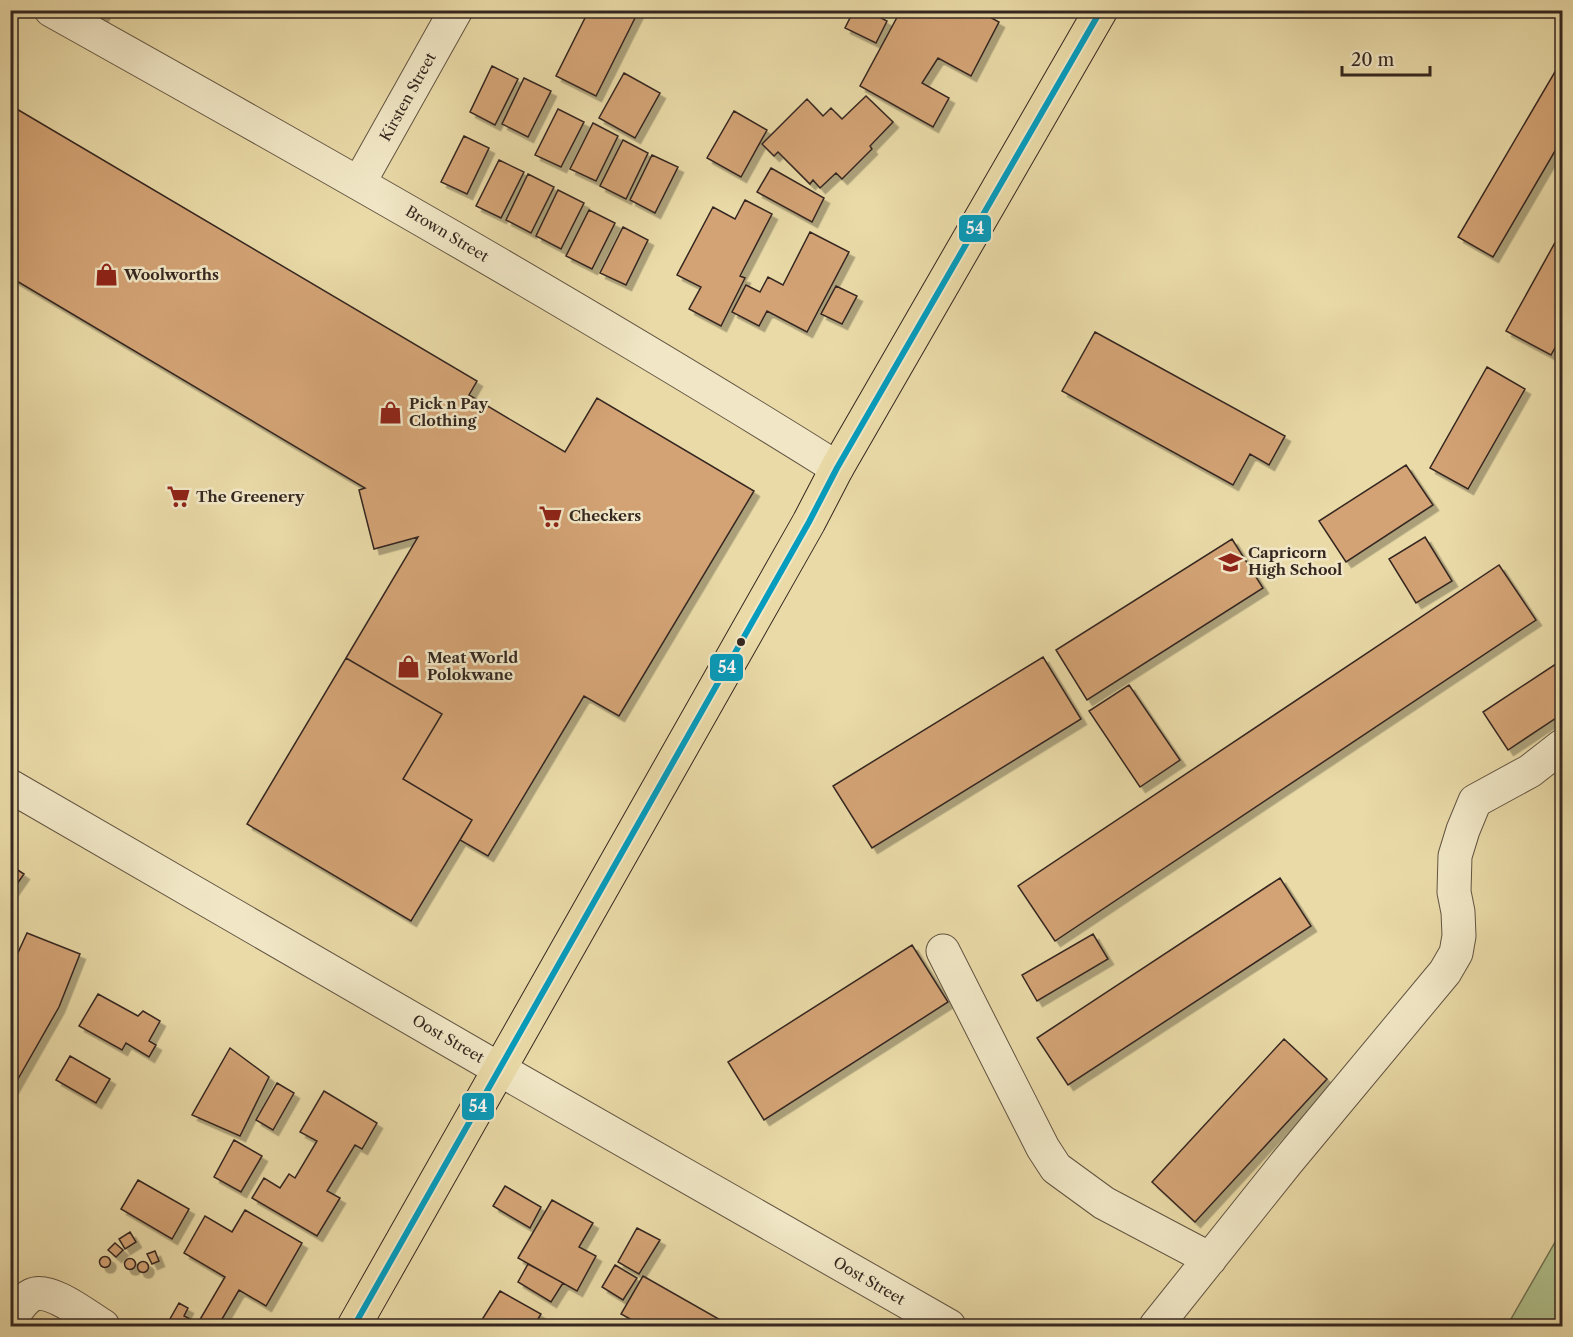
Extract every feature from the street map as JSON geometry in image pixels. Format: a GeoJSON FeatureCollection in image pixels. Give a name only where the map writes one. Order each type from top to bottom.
{"type":"FeatureCollection","features":[{"type":"Feature","properties":{"kind":"main road"},"geometry":{"type":"LineString","coordinates":[[354,1326],[809,522],[837,468],[1101,10]]}},
{"type":"Feature","properties":{"kind":"street","name":"Brown Street"},"geometry":{"type":"LineString","coordinates":[[51,10],[359,183],[758,418],[837,468]]}},
{"type":"Feature","properties":{"kind":"street","name":"Kirsten Street"},"geometry":{"type":"LineString","coordinates":[[359,183],[456,10]]}},
{"type":"Feature","properties":{"kind":"street"},"geometry":{"type":"LineString","coordinates":[[1156,1326],[1287,1162],[1445,972],[1456,953],[1459,936],[1454,892],[1455,856],[1475,801],[1530,771],[1563,746]]}},
{"type":"Feature","properties":{"kind":"street","name":"Oost Street"},"geometry":{"type":"LineString","coordinates":[[10,786],[949,1326]]}},
{"type":"Feature","properties":{"kind":"street"},"geometry":{"type":"LineString","coordinates":[[943,951],[1043,1148],[1056,1168],[1104,1203],[1210,1259]]}},
{"type":"Feature","properties":{"kind":"street"},"geometry":{"type":"LineString","coordinates":[[10,1320],[30,1296],[39,1292],[53,1295],[103,1326]]}},
{"type":"Feature","properties":{"kind":"green space"},"geometry":{"type":"Polygon","coordinates":[[[1562,1230],[1562,1326],[1507,1326],[1562,1230]]]}},
{"type":"Feature","properties":{"kind":"building"},"geometry":{"type":"Polygon","coordinates":[[[65,10],[102,10],[105,12],[97,27],[65,10]]]}},
{"type":"Feature","properties":{"kind":"building"},"geometry":{"type":"Polygon","coordinates":[[[589,10],[638,12],[596,96],[556,76],[589,10]]]}},
{"type":"Feature","properties":{"kind":"building"},"geometry":{"type":"Polygon","coordinates":[[[854,10],[866,10],[887,21],[876,43],[845,28],[854,10]]]}},
{"type":"Feature","properties":{"kind":"building"},"geometry":{"type":"Polygon","coordinates":[[[901,10],[977,10],[999,22],[971,76],[938,58],[922,83],[949,98],[933,127],[860,86],[901,10]]]}},
{"type":"Feature","properties":{"kind":"building"},"geometry":{"type":"Polygon","coordinates":[[[492,66],[518,79],[495,125],[470,112],[492,66]]]}},
{"type":"Feature","properties":{"kind":"building"},"geometry":{"type":"Polygon","coordinates":[[[1556,70],[1562,74],[1562,139],[1493,257],[1458,237],[1556,70]]]}},
{"type":"Feature","properties":{"kind":"building"},"geometry":{"type":"Polygon","coordinates":[[[624,73],[660,93],[635,138],[599,118],[624,73]]]}},
{"type":"Feature","properties":{"kind":"building"},"geometry":{"type":"Polygon","coordinates":[[[524,78],[551,91],[528,137],[502,124],[524,78]]]}},
{"type":"Feature","properties":{"kind":"building"},"geometry":{"type":"Polygon","coordinates":[[[866,96],[893,122],[870,146],[872,149],[842,179],[836,173],[820,188],[813,180],[810,184],[778,152],[774,156],[762,144],[807,99],[823,116],[831,108],[842,119],[866,96]]]}},
{"type":"Feature","properties":{"kind":"building"},"geometry":{"type":"Polygon","coordinates":[[[10,105],[477,381],[469,395],[565,452],[597,398],[754,491],[619,716],[584,696],[488,856],[460,840],[472,820],[403,779],[442,714],[346,658],[418,537],[374,549],[359,490],[365,488],[10,277],[10,105]]]}},
{"type":"Feature","properties":{"kind":"building"},"geometry":{"type":"Polygon","coordinates":[[[558,109],[584,122],[561,167],[535,155],[558,109]]]}},
{"type":"Feature","properties":{"kind":"building"},"geometry":{"type":"Polygon","coordinates":[[[734,111],[767,130],[741,177],[707,158],[734,111]]]}},
{"type":"Feature","properties":{"kind":"building"},"geometry":{"type":"Polygon","coordinates":[[[593,123],[618,136],[596,181],[570,169],[593,123]]]}},
{"type":"Feature","properties":{"kind":"building"},"geometry":{"type":"Polygon","coordinates":[[[464,136],[489,148],[467,194],[441,182],[464,136]]]}},
{"type":"Feature","properties":{"kind":"building"},"geometry":{"type":"Polygon","coordinates":[[[623,140],[648,153],[626,199],[600,186],[623,140]]]}},
{"type":"Feature","properties":{"kind":"building"},"geometry":{"type":"Polygon","coordinates":[[[652,155],[678,167],[655,213],[630,200],[652,155]]]}},
{"type":"Feature","properties":{"kind":"building"},"geometry":{"type":"Polygon","coordinates":[[[499,160],[524,172],[501,218],[476,206],[499,160]]]}},
{"type":"Feature","properties":{"kind":"building"},"geometry":{"type":"Polygon","coordinates":[[[771,168],[824,198],[812,222],[757,192],[771,168]]]}},
{"type":"Feature","properties":{"kind":"building"},"geometry":{"type":"Polygon","coordinates":[[[528,174],[554,187],[531,233],[506,220],[528,174]]]}},
{"type":"Feature","properties":{"kind":"building"},"geometry":{"type":"Polygon","coordinates":[[[558,190],[584,203],[561,249],[536,236],[558,190]]]}},
{"type":"Feature","properties":{"kind":"building"},"geometry":{"type":"Polygon","coordinates":[[[745,200],[772,214],[740,276],[745,278],[721,326],[689,309],[701,287],[677,275],[713,207],[735,219],[745,200]]]}},
{"type":"Feature","properties":{"kind":"building"},"geometry":{"type":"Polygon","coordinates":[[[589,210],[615,223],[592,269],[566,256],[589,210]]]}},
{"type":"Feature","properties":{"kind":"building"},"geometry":{"type":"Polygon","coordinates":[[[623,227],[648,240],[626,285],[600,273],[623,227]]]}},
{"type":"Feature","properties":{"kind":"building"},"geometry":{"type":"Polygon","coordinates":[[[1562,230],[1562,335],[1551,355],[1506,331],[1562,230]]]}},
{"type":"Feature","properties":{"kind":"building"},"geometry":{"type":"Polygon","coordinates":[[[810,232],[849,252],[807,332],[767,311],[759,326],[732,312],[746,285],[760,292],[768,277],[783,285],[810,232]]]}},
{"type":"Feature","properties":{"kind":"building"},"geometry":{"type":"Polygon","coordinates":[[[836,286],[857,296],[842,324],[821,314],[836,286]]]}},
{"type":"Feature","properties":{"kind":"building"},"geometry":{"type":"Polygon","coordinates":[[[1095,332],[1285,436],[1269,465],[1250,454],[1233,485],[1062,391],[1095,332]]]}},
{"type":"Feature","properties":{"kind":"building"},"geometry":{"type":"Polygon","coordinates":[[[1487,367],[1525,389],[1468,489],[1430,468],[1487,367]]]}},
{"type":"Feature","properties":{"kind":"building"},"geometry":{"type":"Polygon","coordinates":[[[1406,465],[1433,505],[1346,562],[1319,521],[1406,465]]]}},
{"type":"Feature","properties":{"kind":"building"},"geometry":{"type":"Polygon","coordinates":[[[1425,537],[1452,581],[1416,603],[1389,559],[1425,537]]]}},
{"type":"Feature","properties":{"kind":"building"},"geometry":{"type":"Polygon","coordinates":[[[1232,539],[1263,588],[1087,700],[1056,650],[1232,539]]]}},
{"type":"Feature","properties":{"kind":"building"},"geometry":{"type":"Polygon","coordinates":[[[1499,565],[1536,620],[1055,941],[1018,886],[1499,565]]]}},
{"type":"Feature","properties":{"kind":"building"},"geometry":{"type":"Polygon","coordinates":[[[1043,657],[1081,719],[872,848],[833,786],[1043,657]]]}},
{"type":"Feature","properties":{"kind":"building"},"geometry":{"type":"Polygon","coordinates":[[[346,658],[442,714],[403,779],[472,820],[411,921],[247,824],[346,658]]]}},
{"type":"Feature","properties":{"kind":"building"},"geometry":{"type":"Polygon","coordinates":[[[1562,660],[1562,714],[1508,750],[1483,712],[1562,660]]]}},
{"type":"Feature","properties":{"kind":"building"},"geometry":{"type":"Polygon","coordinates":[[[1129,685],[1180,760],[1140,787],[1089,711],[1129,685]]]}},
{"type":"Feature","properties":{"kind":"building"},"geometry":{"type":"Polygon","coordinates":[[[10,865],[24,874],[10,894],[10,865]]]}},
{"type":"Feature","properties":{"kind":"building"},"geometry":{"type":"Polygon","coordinates":[[[1280,878],[1311,926],[1068,1085],[1037,1038],[1280,878]]]}},
{"type":"Feature","properties":{"kind":"building"},"geometry":{"type":"Polygon","coordinates":[[[27,933],[80,954],[59,1007],[10,1093],[10,970],[27,933]]]}},
{"type":"Feature","properties":{"kind":"building"},"geometry":{"type":"Polygon","coordinates":[[[1093,934],[1108,959],[1037,1001],[1022,975],[1093,934]]]}},
{"type":"Feature","properties":{"kind":"building"},"geometry":{"type":"Polygon","coordinates":[[[912,945],[948,1002],[764,1120],[728,1062],[912,945]]]}},
{"type":"Feature","properties":{"kind":"building"},"geometry":{"type":"Polygon","coordinates":[[[98,994],[138,1016],[143,1011],[160,1021],[149,1041],[156,1045],[149,1057],[126,1043],[122,1050],[79,1026],[98,994]]]}},
{"type":"Feature","properties":{"kind":"building"},"geometry":{"type":"Polygon","coordinates":[[[1284,1039],[1327,1079],[1195,1222],[1152,1182],[1284,1039]]]}},
{"type":"Feature","properties":{"kind":"building"},"geometry":{"type":"Polygon","coordinates":[[[230,1048],[269,1077],[240,1136],[192,1115],[230,1048]]]}},
{"type":"Feature","properties":{"kind":"building"},"geometry":{"type":"Polygon","coordinates":[[[70,1056],[110,1079],[96,1103],[56,1080],[70,1056]]]}},
{"type":"Feature","properties":{"kind":"building"},"geometry":{"type":"Polygon","coordinates":[[[277,1083],[294,1093],[273,1130],[256,1120],[277,1083]]]}},
{"type":"Feature","properties":{"kind":"building"},"geometry":{"type":"Polygon","coordinates":[[[324,1091],[377,1123],[362,1149],[355,1145],[327,1191],[340,1198],[317,1236],[252,1198],[264,1178],[280,1188],[289,1174],[295,1178],[317,1141],[300,1132],[324,1091]]]}},
{"type":"Feature","properties":{"kind":"building"},"geometry":{"type":"Polygon","coordinates":[[[234,1140],[262,1156],[241,1192],[214,1177],[234,1140]]]}},
{"type":"Feature","properties":{"kind":"building"},"geometry":{"type":"Polygon","coordinates":[[[138,1180],[189,1209],[172,1239],[121,1209],[138,1180]]]}},
{"type":"Feature","properties":{"kind":"building"},"geometry":{"type":"Polygon","coordinates":[[[505,1186],[541,1207],[530,1228],[493,1206],[505,1186]]]}},
{"type":"Feature","properties":{"kind":"building"},"geometry":{"type":"Polygon","coordinates":[[[552,1200],[593,1223],[579,1247],[596,1256],[577,1291],[518,1258],[552,1200]]]}},
{"type":"Feature","properties":{"kind":"building"},"geometry":{"type":"Polygon","coordinates":[[[245,1210],[302,1243],[266,1306],[239,1290],[218,1326],[166,1326],[179,1303],[188,1308],[184,1316],[198,1323],[225,1277],[184,1253],[205,1216],[232,1232],[245,1210]]]}},
{"type":"Feature","properties":{"kind":"building"},"geometry":{"type":"Polygon","coordinates":[[[637,1228],[660,1240],[639,1274],[618,1262],[637,1228]]]}},
{"type":"Feature","properties":{"kind":"building"},"geometry":{"type":"Polygon","coordinates":[[[130,1232],[136,1242],[125,1249],[119,1239],[130,1232]]]}},
{"type":"Feature","properties":{"kind":"building"},"geometry":{"type":"Polygon","coordinates":[[[115,1243],[123,1250],[116,1257],[108,1250],[115,1243]]]}},
{"type":"Feature","properties":{"kind":"building"},"geometry":{"type":"Polygon","coordinates":[[[155,1251],[159,1261],[152,1264],[147,1254],[155,1251]]]}},
{"type":"Feature","properties":{"kind":"building"},"geometry":{"type":"Polygon","coordinates":[[[105,1256],[111,1262],[105,1268],[99,1262],[105,1256]]]}},
{"type":"Feature","properties":{"kind":"building"},"geometry":{"type":"Polygon","coordinates":[[[130,1259],[134,1260],[134,1268],[130,1269],[126,1268],[125,1264],[126,1260],[130,1259]]]}},
{"type":"Feature","properties":{"kind":"building"},"geometry":{"type":"Polygon","coordinates":[[[143,1261],[149,1267],[143,1273],[137,1267],[143,1261]]]}},
{"type":"Feature","properties":{"kind":"building"},"geometry":{"type":"Polygon","coordinates":[[[528,1264],[563,1283],[551,1302],[518,1282],[528,1264]]]}},
{"type":"Feature","properties":{"kind":"building"},"geometry":{"type":"Polygon","coordinates":[[[615,1265],[637,1278],[623,1300],[602,1287],[615,1265]]]}},
{"type":"Feature","properties":{"kind":"building"},"geometry":{"type":"Polygon","coordinates":[[[643,1276],[731,1326],[643,1326],[621,1314],[643,1276]]]}},
{"type":"Feature","properties":{"kind":"building"},"geometry":{"type":"Polygon","coordinates":[[[500,1291],[541,1314],[534,1326],[478,1326],[500,1291]]]}},
{"type":"Feature","properties":{"kind":"building"},"geometry":{"type":"Polygon","coordinates":[[[63,1315],[83,1326],[57,1326],[63,1315]]]}},
{"type":"Feature","properties":{"kind":"transit line","name":"54"},"geometry":{"type":"LineString","coordinates":[[354,1326],[809,522],[837,468],[1101,10]]}},
{"type":"Feature","properties":{"kind":"place","name":"Woolworths"},"geometry":{"type":"Point","coordinates":[106,275]}},
{"type":"Feature","properties":{"kind":"place","name":"Pick n Pay Clothing"},"geometry":{"type":"Point","coordinates":[391,413]}},
{"type":"Feature","properties":{"kind":"place","name":"The Greenery"},"geometry":{"type":"Point","coordinates":[178,497]}},
{"type":"Feature","properties":{"kind":"place","name":"Checkers"},"geometry":{"type":"Point","coordinates":[551,516]}},
{"type":"Feature","properties":{"kind":"place","name":"Capricorn High School"},"geometry":{"type":"Point","coordinates":[1230,562]}},
{"type":"Feature","properties":{"kind":"place","name":"Meat World Polokwane"},"geometry":{"type":"Point","coordinates":[409,667]}}]}
